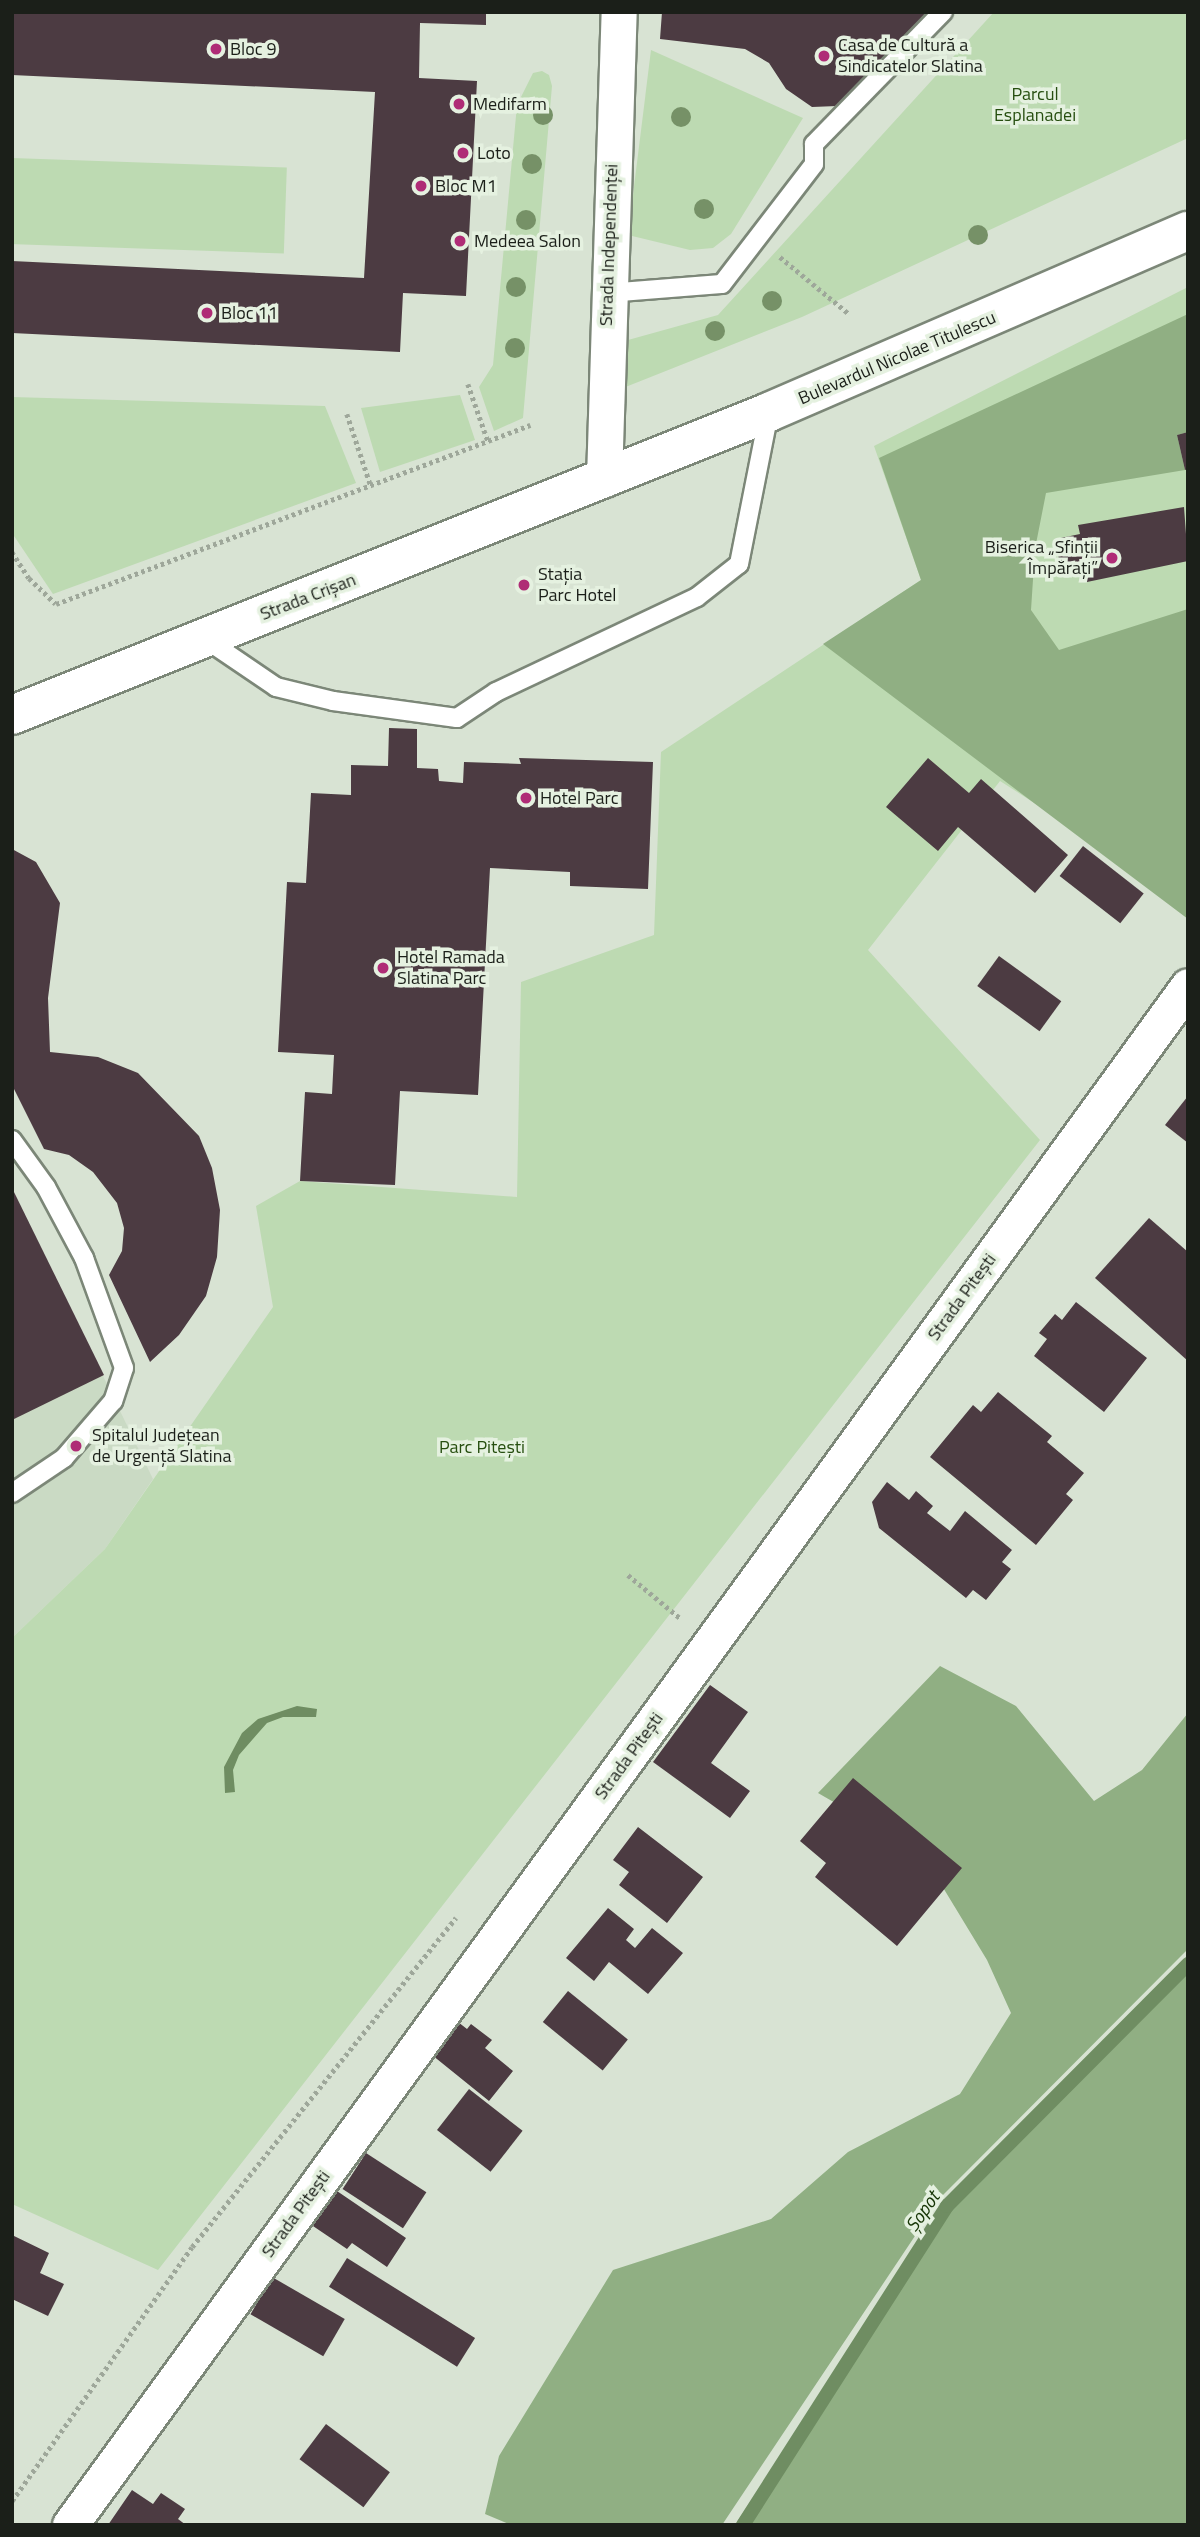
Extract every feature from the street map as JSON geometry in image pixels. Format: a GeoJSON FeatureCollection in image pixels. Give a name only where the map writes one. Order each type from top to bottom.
{"type":"FeatureCollection","features":[{"type":"Feature","properties":{"kind":"main road","name":"Bulevardul Nicolae Titulescu"},"geometry":{"type":"LineString","coordinates":[[604,479],[769,412],[1188,231]]}},
{"type":"Feature","properties":{"kind":"main road","name":"Strada Crișan"},"geometry":{"type":"LineString","coordinates":[[12,715],[604,479]]}},
{"type":"Feature","properties":{"kind":"street","name":"Strada Independenței"},"geometry":{"type":"LineString","coordinates":[[604,479],[607,293],[619,12]]}},
{"type":"Feature","properties":{"kind":"street","name":"Strada Pitești"},"geometry":{"type":"LineString","coordinates":[[70,2525],[1188,986]]}},
{"type":"Feature","properties":{"kind":"lane"},"geometry":{"type":"LineString","coordinates":[[607,293],[722,284],[814,164],[814,144],[943,12]]}},
{"type":"Feature","properties":{"kind":"lane"},"geometry":{"type":"LineString","coordinates":[[204,638],[276,687],[332,701],[457,718],[496,692],[697,597],[739,564],[769,412]]}},
{"type":"Feature","properties":{"kind":"lane"},"geometry":{"type":"LineString","coordinates":[[12,1140],[46,1187],[84,1258],[124,1368],[113,1401],[64,1458],[12,1493]]}},
{"type":"Feature","properties":{"kind":"path"},"geometry":{"type":"LineString","coordinates":[[758,238],[848,313]]}},
{"type":"Feature","properties":{"kind":"path"},"geometry":{"type":"LineString","coordinates":[[468,384],[488,442]]}},
{"type":"Feature","properties":{"kind":"path"},"geometry":{"type":"LineString","coordinates":[[347,414],[371,486]]}},
{"type":"Feature","properties":{"kind":"path"},"geometry":{"type":"LineString","coordinates":[[12,552],[29,578],[56,604],[530,425]]}},
{"type":"Feature","properties":{"kind":"path"},"geometry":{"type":"LineString","coordinates":[[628,1574],[689,1625]]}},
{"type":"Feature","properties":{"kind":"shaded area"},"geometry":{"type":"Polygon","coordinates":[[[1188,314],[1188,432],[1177,435],[1185,470],[1046,493],[1035,549],[1031,610],[1059,650],[1188,609],[1188,919],[823,644],[921,580],[879,458],[1188,314]]]}},
{"type":"Feature","properties":{"kind":"shaded area","name":"Spitalul Județean de Urgență Slatina"},"geometry":{"type":"Polygon","coordinates":[[[12,1188],[153,1479],[105,1549],[12,1638],[12,1188]]]}},
{"type":"Feature","properties":{"kind":"shaded area"},"geometry":{"type":"Polygon","coordinates":[[[940,1666],[1016,1706],[1094,1801],[1142,1770],[1188,1713],[1188,1949],[941,2197],[722,2525],[511,2525],[485,2514],[499,2456],[613,2270],[771,2219],[848,2152],[960,2094],[1011,2013],[987,1960],[922,1853],[818,1793],[940,1666]]]}},
{"type":"Feature","properties":{"kind":"shaded area"},"geometry":{"type":"Polygon","coordinates":[[[297,1706],[317,1709],[316,1717],[283,1717],[267,1723],[239,1755],[233,1770],[235,1792],[225,1793],[224,1767],[242,1733],[258,1719],[297,1706]]]}},
{"type":"Feature","properties":{"kind":"shaded area"},"geometry":{"type":"Polygon","coordinates":[[[1188,1971],[1188,2525],[735,2525],[947,2206],[1188,1971]]]}},
{"type":"Feature","properties":{"kind":"green space","name":"Parcul Esplanadei"},"geometry":{"type":"Polygon","coordinates":[[[994,12],[1188,12],[1188,138],[802,317],[623,388],[618,364],[628,340],[718,315],[994,12]]]}},
{"type":"Feature","properties":{"kind":"green space"},"geometry":{"type":"Polygon","coordinates":[[[651,50],[803,118],[731,234],[713,248],[690,250],[628,235],[651,50]]]}},
{"type":"Feature","properties":{"kind":"green space"},"geometry":{"type":"Polygon","coordinates":[[[542,71],[549,75],[552,86],[523,418],[494,431],[479,387],[493,365],[517,105],[533,73],[542,71]]]}},
{"type":"Feature","properties":{"kind":"green space"},"geometry":{"type":"Polygon","coordinates":[[[12,158],[287,168],[284,254],[12,244],[12,158]]]}},
{"type":"Feature","properties":{"kind":"green space","name":"Parc Pitești"},"geometry":{"type":"Polygon","coordinates":[[[1188,287],[1188,902],[1000,781],[868,950],[1040,1140],[158,2270],[12,2204],[12,1638],[105,1549],[273,1307],[256,1206],[300,1181],[517,1197],[521,982],[654,935],[661,752],[921,580],[874,446],[1188,287]]]}},
{"type":"Feature","properties":{"kind":"green space"},"geometry":{"type":"Polygon","coordinates":[[[460,395],[475,440],[380,472],[361,408],[460,395]]]}},
{"type":"Feature","properties":{"kind":"green space"},"geometry":{"type":"Polygon","coordinates":[[[12,397],[325,406],[356,483],[53,594],[12,533],[12,397]]]}},
{"type":"Feature","properties":{"kind":"building"},"geometry":{"type":"Polygon","coordinates":[[[12,12],[486,12],[486,25],[420,23],[419,78],[477,81],[466,296],[403,293],[400,352],[12,333],[12,261],[364,278],[375,92],[12,75],[12,12]]]}},
{"type":"Feature","properties":{"kind":"building","name":"Casa de Cultură a Sindicatelor Slatina"},"geometry":{"type":"Polygon","coordinates":[[[662,12],[932,12],[871,78],[837,106],[812,107],[786,89],[769,63],[745,49],[660,39],[662,12]]]}},
{"type":"Feature","properties":{"kind":"building"},"geometry":{"type":"Polygon","coordinates":[[[1188,432],[1188,469],[1185,470],[1177,435],[1188,432]]]}},
{"type":"Feature","properties":{"kind":"building"},"geometry":{"type":"Polygon","coordinates":[[[1184,507],[1188,561],[1087,582],[1085,571],[1061,575],[1056,539],[1080,534],[1078,525],[1184,507]]]}},
{"type":"Feature","properties":{"kind":"building","name":"Hotel Ramada Slatina Parc"},"geometry":{"type":"Polygon","coordinates":[[[389,728],[417,729],[417,768],[438,769],[439,781],[463,783],[464,762],[521,764],[519,758],[653,762],[648,889],[570,886],[570,872],[490,868],[478,1095],[400,1091],[395,1185],[300,1181],[305,1092],[332,1094],[334,1055],[278,1052],[287,882],[306,883],[311,793],[351,795],[351,765],[388,766],[389,728]]]}},
{"type":"Feature","properties":{"kind":"building"},"geometry":{"type":"Polygon","coordinates":[[[928,758],[969,793],[981,779],[1068,855],[1035,893],[958,827],[938,851],[886,807],[928,758]]]}},
{"type":"Feature","properties":{"kind":"building"},"geometry":{"type":"Polygon","coordinates":[[[1083,846],[1144,893],[1120,923],[1060,876],[1083,846]]]}},
{"type":"Feature","properties":{"kind":"building"},"geometry":{"type":"Polygon","coordinates":[[[12,849],[36,862],[60,903],[48,998],[50,1052],[98,1057],[138,1073],[199,1136],[212,1168],[220,1210],[217,1257],[206,1296],[179,1335],[150,1362],[109,1275],[122,1251],[124,1228],[117,1203],[93,1172],[69,1155],[44,1149],[12,1085],[12,849]]]}},
{"type":"Feature","properties":{"kind":"building"},"geometry":{"type":"Polygon","coordinates":[[[999,956],[1061,1001],[1040,1031],[977,986],[999,956]]]}},
{"type":"Feature","properties":{"kind":"building"},"geometry":{"type":"Polygon","coordinates":[[[1188,1096],[1188,1143],[1165,1125],[1188,1096]]]}},
{"type":"Feature","properties":{"kind":"building"},"geometry":{"type":"Polygon","coordinates":[[[12,1188],[104,1375],[12,1420],[12,1188]]]}},
{"type":"Feature","properties":{"kind":"building"},"geometry":{"type":"Polygon","coordinates":[[[1149,1218],[1188,1252],[1188,1361],[1095,1278],[1149,1218]]]}},
{"type":"Feature","properties":{"kind":"building"},"geometry":{"type":"Polygon","coordinates":[[[1076,1302],[1147,1358],[1104,1412],[1034,1356],[1047,1339],[1039,1333],[1055,1314],[1062,1320],[1076,1302]]]}},
{"type":"Feature","properties":{"kind":"building"},"geometry":{"type":"Polygon","coordinates":[[[998,1392],[1052,1436],[1047,1442],[1084,1473],[1066,1494],[1073,1500],[1036,1545],[930,1457],[973,1405],[981,1412],[998,1392]]]}},
{"type":"Feature","properties":{"kind":"building"},"geometry":{"type":"Polygon","coordinates":[[[887,1482],[909,1500],[916,1491],[933,1506],[927,1513],[950,1531],[965,1511],[1012,1550],[1002,1562],[1011,1569],[986,1600],[973,1590],[966,1598],[879,1528],[872,1502],[887,1482]]]}},
{"type":"Feature","properties":{"kind":"building"},"geometry":{"type":"Polygon","coordinates":[[[710,1685],[748,1712],[711,1763],[750,1791],[730,1818],[653,1762],[710,1685]]]}},
{"type":"Feature","properties":{"kind":"building"},"geometry":{"type":"Polygon","coordinates":[[[853,1778],[962,1868],[897,1946],[815,1877],[826,1863],[800,1841],[853,1778]]]}},
{"type":"Feature","properties":{"kind":"building"},"geometry":{"type":"Polygon","coordinates":[[[638,1827],[703,1877],[667,1923],[619,1885],[629,1872],[613,1860],[638,1827]]]}},
{"type":"Feature","properties":{"kind":"building"},"geometry":{"type":"Polygon","coordinates":[[[608,1908],[634,1929],[626,1940],[635,1948],[652,1928],[683,1953],[648,1994],[609,1962],[594,1981],[566,1958],[608,1908]]]}},
{"type":"Feature","properties":{"kind":"building"},"geometry":{"type":"Polygon","coordinates":[[[568,1991],[628,2039],[603,2071],[543,2022],[568,1991]]]}},
{"type":"Feature","properties":{"kind":"building"},"geometry":{"type":"Polygon","coordinates":[[[458,2022],[467,2029],[471,2024],[492,2040],[485,2048],[513,2071],[489,2101],[432,2055],[458,2022]]]}},
{"type":"Feature","properties":{"kind":"building"},"geometry":{"type":"Polygon","coordinates":[[[469,2089],[523,2131],[491,2172],[437,2130],[469,2089]]]}},
{"type":"Feature","properties":{"kind":"building"},"geometry":{"type":"Polygon","coordinates":[[[366,2153],[426,2192],[403,2228],[343,2189],[366,2153]]]}},
{"type":"Feature","properties":{"kind":"building"},"geometry":{"type":"Polygon","coordinates":[[[334,2189],[406,2238],[387,2267],[352,2243],[347,2249],[310,2224],[334,2189]]]}},
{"type":"Feature","properties":{"kind":"building"},"geometry":{"type":"Polygon","coordinates":[[[12,2235],[49,2253],[40,2273],[64,2284],[48,2316],[12,2299],[12,2235]]]}},
{"type":"Feature","properties":{"kind":"building"},"geometry":{"type":"Polygon","coordinates":[[[347,2258],[475,2338],[457,2367],[329,2287],[347,2258]]]}},
{"type":"Feature","properties":{"kind":"building"},"geometry":{"type":"Polygon","coordinates":[[[272,2277],[345,2319],[323,2356],[250,2314],[272,2277]]]}},
{"type":"Feature","properties":{"kind":"building"},"geometry":{"type":"Polygon","coordinates":[[[326,2424],[390,2472],[363,2507],[300,2459],[326,2424]]]}},
{"type":"Feature","properties":{"kind":"building"},"geometry":{"type":"Polygon","coordinates":[[[132,2490],[153,2504],[161,2493],[185,2509],[178,2519],[186,2525],[108,2525],[132,2490]]]}},
{"type":"Feature","properties":{"kind":"waterway","name":"Șopot"},"geometry":{"type":"LineString","coordinates":[[743,2525],[947,2206],[1188,1964]]}},
{"type":"Feature","properties":{"kind":"place","name":"Bloc 9"},"geometry":{"type":"Point","coordinates":[216,49]}},
{"type":"Feature","properties":{"kind":"place","name":"Casa de Cultură a Sindicatelor Slatina"},"geometry":{"type":"Point","coordinates":[824,56]}},
{"type":"Feature","properties":{"kind":"place","name":"Medifarm"},"geometry":{"type":"Point","coordinates":[459,104]}},
{"type":"Feature","properties":{"kind":"place","name":"Loto"},"geometry":{"type":"Point","coordinates":[463,153]}},
{"type":"Feature","properties":{"kind":"place","name":"Bloc M1"},"geometry":{"type":"Point","coordinates":[421,186]}},
{"type":"Feature","properties":{"kind":"place","name":"Medeea Salon"},"geometry":{"type":"Point","coordinates":[460,241]}},
{"type":"Feature","properties":{"kind":"place","name":"Bloc 11"},"geometry":{"type":"Point","coordinates":[207,313]}},
{"type":"Feature","properties":{"kind":"place","name":"Biserica „Sfinții Împărați”"},"geometry":{"type":"Point","coordinates":[1112,558]}},
{"type":"Feature","properties":{"kind":"place","name":"Stația Parc Hotel"},"geometry":{"type":"Point","coordinates":[524,585]}},
{"type":"Feature","properties":{"kind":"place","name":"Hotel Parc"},"geometry":{"type":"Point","coordinates":[526,798]}},
{"type":"Feature","properties":{"kind":"place","name":"Hotel Ramada Slatina Parc"},"geometry":{"type":"Point","coordinates":[383,968]}},
{"type":"Feature","properties":{"kind":"place","name":"Spitalul Județean de Urgență Slatina"},"geometry":{"type":"Point","coordinates":[76,1446]}}]}
